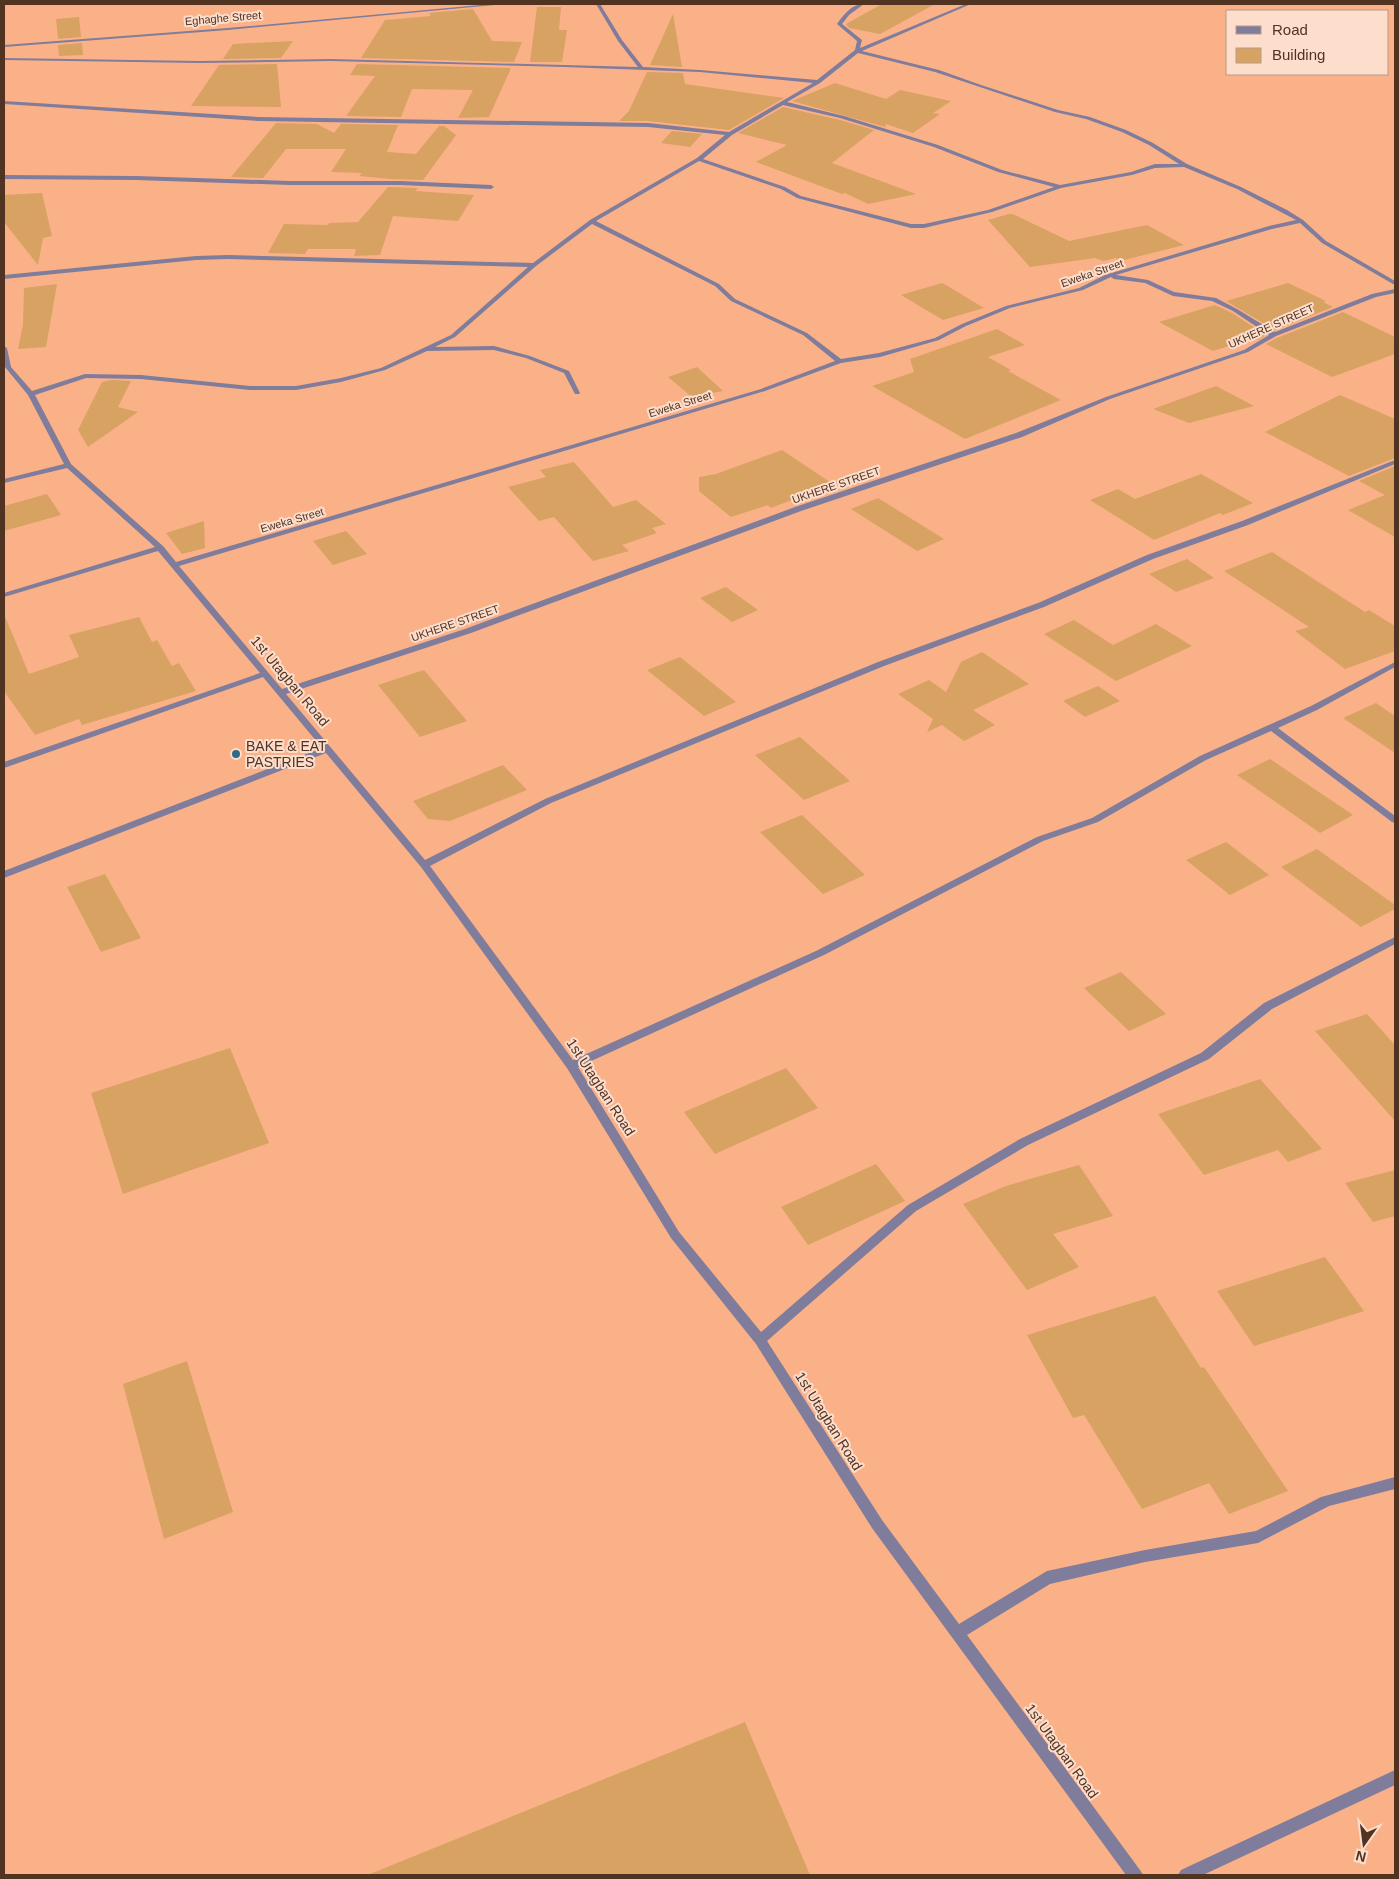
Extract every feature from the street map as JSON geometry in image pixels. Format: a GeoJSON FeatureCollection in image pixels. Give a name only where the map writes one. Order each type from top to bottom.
{"type":"FeatureCollection","features":[{"type":"Feature","properties":{"kind":"street","name":"Eghaghe Street"},"geometry":{"type":"LineString","coordinates":[[4,46],[228,29],[503,4]]}},
{"type":"Feature","properties":{"kind":"street"},"geometry":{"type":"LineString","coordinates":[[598,4],[620,41],[642,69]]}},
{"type":"Feature","properties":{"kind":"street"},"geometry":{"type":"LineString","coordinates":[[857,51],[860,41],[839,24],[858,4]]}},
{"type":"Feature","properties":{"kind":"street"},"geometry":{"type":"LineString","coordinates":[[31,394],[85,376],[141,377],[250,388],[296,388],[341,380],[384,369],[453,336],[534,265],[592,221],[699,159],[730,134],[818,82],[857,51],[969,4]]}},
{"type":"Feature","properties":{"kind":"street"},"geometry":{"type":"LineString","coordinates":[[857,51],[936,71],[1057,111],[1088,118],[1151,144],[1185,165],[1239,188],[1301,221],[1324,242],[1395,283]]}},
{"type":"Feature","properties":{"kind":"street"},"geometry":{"type":"LineString","coordinates":[[4,59],[199,62],[331,60],[700,71],[818,82]]}},
{"type":"Feature","properties":{"kind":"street"},"geometry":{"type":"LineString","coordinates":[[4,102],[223,117],[648,126],[730,134]]}},
{"type":"Feature","properties":{"kind":"street"},"geometry":{"type":"LineString","coordinates":[[783,103],[842,117],[936,146],[1000,171],[1060,187]]}},
{"type":"Feature","properties":{"kind":"street"},"geometry":{"type":"LineString","coordinates":[[699,159],[783,188],[799,197],[911,226],[924,226],[990,211],[1060,187],[1132,173],[1156,166],[1185,165]]}},
{"type":"Feature","properties":{"kind":"street"},"geometry":{"type":"LineString","coordinates":[[4,177],[400,183],[491,187]]}},
{"type":"Feature","properties":{"kind":"street"},"geometry":{"type":"LineString","coordinates":[[592,221],[717,285],[733,300],[805,334],[840,361]]}},
{"type":"Feature","properties":{"kind":"street","name":"Eweka Street"},"geometry":{"type":"LineString","coordinates":[[174,565],[424,492],[521,460],[613,436],[763,390],[840,361],[880,355],[937,339],[964,324],[1008,307],[1081,289],[1108,276],[1271,227],[1301,221]]}},
{"type":"Feature","properties":{"kind":"street"},"geometry":{"type":"LineString","coordinates":[[4,277],[187,259],[228,257],[534,265]]}},
{"type":"Feature","properties":{"kind":"street"},"geometry":{"type":"LineString","coordinates":[[1108,276],[1146,281],[1173,294],[1214,299],[1274,335]]}},
{"type":"Feature","properties":{"kind":"street","name":"UKHERE STREET"},"geometry":{"type":"LineString","coordinates":[[280,693],[468,631],[798,509],[1019,435],[1108,398],[1246,351],[1274,335],[1374,295],[1395,291]]}},
{"type":"Feature","properties":{"kind":"street","name":"1st Utagban Road"},"geometry":{"type":"LineString","coordinates":[[4,348],[10,375],[31,394],[68,465],[160,548],[424,865],[571,1065],[675,1235],[760,1340],[877,1524],[1135,1875]]}},
{"type":"Feature","properties":{"kind":"street"},"geometry":{"type":"LineString","coordinates":[[426,349],[494,348],[528,357],[567,372],[577,393]]}},
{"type":"Feature","properties":{"kind":"street"},"geometry":{"type":"LineString","coordinates":[[424,865],[548,801],[881,664],[1041,605],[1150,557],[1245,524],[1395,462]]}},
{"type":"Feature","properties":{"kind":"street"},"geometry":{"type":"LineString","coordinates":[[4,481],[68,465]]}},
{"type":"Feature","properties":{"kind":"street"},"geometry":{"type":"LineString","coordinates":[[4,595],[160,548]]}},
{"type":"Feature","properties":{"kind":"street"},"geometry":{"type":"LineString","coordinates":[[571,1065],[820,953],[1040,839],[1095,820],[1203,758],[1314,708],[1395,664]]}},
{"type":"Feature","properties":{"kind":"street"},"geometry":{"type":"LineString","coordinates":[[4,764],[265,674]]}},
{"type":"Feature","properties":{"kind":"street"},"geometry":{"type":"LineString","coordinates":[[1271,726],[1395,820]]}},
{"type":"Feature","properties":{"kind":"street"},"geometry":{"type":"LineString","coordinates":[[4,875],[327,749]]}},
{"type":"Feature","properties":{"kind":"street"},"geometry":{"type":"LineString","coordinates":[[760,1340],[912,1208],[1024,1142],[1205,1056],[1268,1006],[1395,940]]}},
{"type":"Feature","properties":{"kind":"street"},"geometry":{"type":"LineString","coordinates":[[958,1633],[1047,1578],[1145,1556],[1258,1537],[1326,1501],[1395,1483]]}},
{"type":"Feature","properties":{"kind":"street"},"geometry":{"type":"LineString","coordinates":[[1186,1875],[1395,1777]]}},
{"type":"Feature","properties":{"kind":"building"},"geometry":{"type":"Polygon","coordinates":[[[882,4],[935,4],[880,34],[849,28],[846,24],[882,4]]]}},
{"type":"Feature","properties":{"kind":"building"},"geometry":{"type":"Polygon","coordinates":[[[537,7],[561,7],[559,30],[567,30],[562,62],[530,62],[537,7]]]}},
{"type":"Feature","properties":{"kind":"building"},"geometry":{"type":"Polygon","coordinates":[[[473,9],[492,41],[522,42],[514,62],[361,58],[385,20],[431,16],[429,13],[473,9]]]}},
{"type":"Feature","properties":{"kind":"building"},"geometry":{"type":"Polygon","coordinates":[[[673,14],[682,67],[650,65],[673,14]]]}},
{"type":"Feature","properties":{"kind":"building"},"geometry":{"type":"Polygon","coordinates":[[[79,17],[81,37],[58,39],[56,19],[79,17]]]}},
{"type":"Feature","properties":{"kind":"building"},"geometry":{"type":"Polygon","coordinates":[[[293,41],[281,58],[223,59],[233,44],[293,41]]]}},
{"type":"Feature","properties":{"kind":"building"},"geometry":{"type":"Polygon","coordinates":[[[82,43],[83,55],[59,56],[58,45],[82,43]]]}},
{"type":"Feature","properties":{"kind":"building"},"geometry":{"type":"Polygon","coordinates":[[[277,64],[281,107],[191,106],[219,65],[277,64]]]}},
{"type":"Feature","properties":{"kind":"building"},"geometry":{"type":"Polygon","coordinates":[[[357,64],[511,68],[489,117],[458,118],[473,90],[412,89],[401,117],[346,116],[375,76],[350,75],[357,64]]]}},
{"type":"Feature","properties":{"kind":"building"},"geometry":{"type":"Polygon","coordinates":[[[647,72],[683,73],[685,84],[784,98],[729,130],[648,121],[619,121],[629,111],[647,72]]]}},
{"type":"Feature","properties":{"kind":"building"},"geometry":{"type":"Polygon","coordinates":[[[835,83],[886,99],[900,90],[951,101],[933,113],[940,114],[913,133],[886,124],[885,127],[792,101],[835,83]]]}},
{"type":"Feature","properties":{"kind":"building"},"geometry":{"type":"Polygon","coordinates":[[[783,107],[874,130],[832,163],[916,194],[868,204],[845,193],[842,194],[756,162],[787,145],[738,133],[783,107]]]}},
{"type":"Feature","properties":{"kind":"building"},"geometry":{"type":"Polygon","coordinates":[[[276,123],[317,124],[334,133],[341,124],[398,125],[387,152],[416,154],[439,126],[444,126],[456,135],[423,180],[390,179],[359,176],[362,173],[331,172],[346,149],[286,149],[263,178],[231,177],[276,123]]]}},
{"type":"Feature","properties":{"kind":"building"},"geometry":{"type":"Polygon","coordinates":[[[672,131],[702,134],[690,147],[661,143],[672,131]]]}},
{"type":"Feature","properties":{"kind":"building"},"geometry":{"type":"Polygon","coordinates":[[[388,187],[418,188],[415,191],[474,195],[458,221],[393,216],[380,255],[354,256],[356,249],[308,249],[305,254],[268,253],[284,224],[328,225],[329,223],[358,222],[388,187]]]}},
{"type":"Feature","properties":{"kind":"building"},"geometry":{"type":"Polygon","coordinates":[[[42,193],[52,236],[43,238],[38,265],[4,222],[4,195],[42,193]]]}},
{"type":"Feature","properties":{"kind":"building"},"geometry":{"type":"Polygon","coordinates":[[[1013,214],[1069,241],[1147,225],[1184,245],[1120,261],[1116,258],[1103,261],[1095,258],[1030,267],[988,220],[1013,214]]]}},
{"type":"Feature","properties":{"kind":"building"},"geometry":{"type":"Polygon","coordinates":[[[942,283],[984,308],[943,320],[901,295],[942,283]]]}},
{"type":"Feature","properties":{"kind":"building"},"geometry":{"type":"Polygon","coordinates":[[[1288,283],[1326,301],[1323,302],[1333,307],[1275,330],[1226,301],[1288,283]]]}},
{"type":"Feature","properties":{"kind":"building"},"geometry":{"type":"Polygon","coordinates":[[[57,284],[46,347],[18,349],[23,324],[24,288],[57,284]]]}},
{"type":"Feature","properties":{"kind":"building"},"geometry":{"type":"Polygon","coordinates":[[[1215,305],[1232,313],[1266,335],[1258,340],[1254,338],[1213,351],[1159,322],[1215,305]]]}},
{"type":"Feature","properties":{"kind":"building"},"geometry":{"type":"Polygon","coordinates":[[[1343,312],[1395,337],[1395,354],[1332,377],[1266,344],[1277,338],[1343,312]]]}},
{"type":"Feature","properties":{"kind":"building"},"geometry":{"type":"Polygon","coordinates":[[[997,329],[1025,345],[988,357],[1011,370],[1008,371],[1061,400],[965,439],[872,386],[914,372],[910,359],[997,329]]]}},
{"type":"Feature","properties":{"kind":"building"},"geometry":{"type":"Polygon","coordinates":[[[697,367],[723,391],[692,397],[668,377],[697,367]]]}},
{"type":"Feature","properties":{"kind":"building"},"geometry":{"type":"Polygon","coordinates":[[[112,380],[131,381],[118,407],[138,412],[88,447],[78,430],[102,382],[112,380]]]}},
{"type":"Feature","properties":{"kind":"building"},"geometry":{"type":"Polygon","coordinates":[[[1216,386],[1254,406],[1189,423],[1153,409],[1216,386]]]}},
{"type":"Feature","properties":{"kind":"building"},"geometry":{"type":"Polygon","coordinates":[[[1340,395],[1395,419],[1395,458],[1349,476],[1265,432],[1340,395]]]}},
{"type":"Feature","properties":{"kind":"building"},"geometry":{"type":"Polygon","coordinates":[[[782,450],[833,484],[771,508],[768,505],[731,517],[699,491],[699,477],[716,474],[782,450]]]}},
{"type":"Feature","properties":{"kind":"building"},"geometry":{"type":"Polygon","coordinates":[[[574,462],[613,507],[636,500],[666,524],[652,528],[657,533],[622,545],[629,551],[593,561],[554,517],[539,521],[508,487],[546,477],[540,470],[574,462]]]}},
{"type":"Feature","properties":{"kind":"building"},"geometry":{"type":"Polygon","coordinates":[[[1395,466],[1395,537],[1348,510],[1385,495],[1359,481],[1395,466]]]}},
{"type":"Feature","properties":{"kind":"building"},"geometry":{"type":"Polygon","coordinates":[[[1201,474],[1253,503],[1223,515],[1220,513],[1154,540],[1090,500],[1118,489],[1135,499],[1201,474]]]}},
{"type":"Feature","properties":{"kind":"building"},"geometry":{"type":"Polygon","coordinates":[[[47,494],[61,515],[4,531],[4,506],[47,494]]]}},
{"type":"Feature","properties":{"kind":"building"},"geometry":{"type":"Polygon","coordinates":[[[878,498],[944,539],[917,551],[851,509],[878,498]]]}},
{"type":"Feature","properties":{"kind":"building"},"geometry":{"type":"Polygon","coordinates":[[[204,521],[205,548],[182,554],[166,533],[204,521]]]}},
{"type":"Feature","properties":{"kind":"building"},"geometry":{"type":"Polygon","coordinates":[[[346,531],[367,554],[333,565],[313,541],[346,531]]]}},
{"type":"Feature","properties":{"kind":"building"},"geometry":{"type":"Polygon","coordinates":[[[1272,552],[1365,612],[1369,610],[1395,626],[1395,651],[1345,669],[1295,631],[1309,627],[1224,571],[1272,552]]]}},
{"type":"Feature","properties":{"kind":"building"},"geometry":{"type":"Polygon","coordinates":[[[1187,559],[1214,578],[1176,592],[1149,574],[1187,559]]]}},
{"type":"Feature","properties":{"kind":"building"},"geometry":{"type":"Polygon","coordinates":[[[726,587],[758,610],[732,622],[700,598],[726,587]]]}},
{"type":"Feature","properties":{"kind":"building"},"geometry":{"type":"Polygon","coordinates":[[[4,614],[29,674],[79,657],[69,635],[139,617],[152,642],[157,640],[172,666],[179,663],[196,691],[82,725],[79,719],[35,735],[4,691],[4,614]]]}},
{"type":"Feature","properties":{"kind":"building"},"geometry":{"type":"Polygon","coordinates":[[[1074,620],[1113,645],[1156,624],[1192,646],[1116,681],[1044,634],[1074,620]]]}},
{"type":"Feature","properties":{"kind":"building"},"geometry":{"type":"Polygon","coordinates":[[[982,652],[1029,684],[973,710],[995,725],[964,741],[942,725],[927,732],[933,719],[898,694],[929,680],[946,692],[961,662],[982,652]]]}},
{"type":"Feature","properties":{"kind":"building"},"geometry":{"type":"Polygon","coordinates":[[[680,657],[736,702],[704,716],[647,670],[680,657]]]}},
{"type":"Feature","properties":{"kind":"building"},"geometry":{"type":"Polygon","coordinates":[[[424,670],[467,721],[420,737],[378,685],[424,670]]]}},
{"type":"Feature","properties":{"kind":"building"},"geometry":{"type":"Polygon","coordinates":[[[1098,686],[1120,701],[1085,717],[1063,701],[1098,686]]]}},
{"type":"Feature","properties":{"kind":"building"},"geometry":{"type":"Polygon","coordinates":[[[1376,703],[1395,716],[1395,753],[1343,718],[1376,703]]]}},
{"type":"Feature","properties":{"kind":"building"},"geometry":{"type":"Polygon","coordinates":[[[800,737],[850,781],[804,800],[755,755],[800,737]]]}},
{"type":"Feature","properties":{"kind":"building"},"geometry":{"type":"Polygon","coordinates":[[[1270,759],[1353,815],[1320,833],[1237,775],[1270,759]]]}},
{"type":"Feature","properties":{"kind":"building"},"geometry":{"type":"Polygon","coordinates":[[[503,765],[527,790],[450,821],[428,819],[413,801],[503,765]]]}},
{"type":"Feature","properties":{"kind":"building"},"geometry":{"type":"Polygon","coordinates":[[[802,815],[865,875],[823,894],[760,832],[802,815]]]}},
{"type":"Feature","properties":{"kind":"building"},"geometry":{"type":"Polygon","coordinates":[[[1226,842],[1269,875],[1230,895],[1186,860],[1226,842]]]}},
{"type":"Feature","properties":{"kind":"building"},"geometry":{"type":"Polygon","coordinates":[[[1317,849],[1395,905],[1395,909],[1361,927],[1281,867],[1317,849]]]}},
{"type":"Feature","properties":{"kind":"building"},"geometry":{"type":"Polygon","coordinates":[[[105,874],[141,938],[101,952],[67,887],[105,874]]]}},
{"type":"Feature","properties":{"kind":"building"},"geometry":{"type":"Polygon","coordinates":[[[1121,972],[1166,1014],[1129,1031],[1084,988],[1121,972]]]}},
{"type":"Feature","properties":{"kind":"building"},"geometry":{"type":"Polygon","coordinates":[[[1367,1014],[1395,1045],[1395,1121],[1315,1031],[1367,1014]]]}},
{"type":"Feature","properties":{"kind":"building"},"geometry":{"type":"Polygon","coordinates":[[[230,1048],[269,1143],[123,1194],[91,1093],[230,1048]]]}},
{"type":"Feature","properties":{"kind":"building"},"geometry":{"type":"Polygon","coordinates":[[[786,1068],[818,1108],[715,1154],[684,1112],[786,1068]]]}},
{"type":"Feature","properties":{"kind":"building"},"geometry":{"type":"Polygon","coordinates":[[[1260,1079],[1322,1149],[1288,1162],[1278,1150],[1204,1175],[1158,1114],[1260,1079]]]}},
{"type":"Feature","properties":{"kind":"building"},"geometry":{"type":"Polygon","coordinates":[[[876,1164],[905,1201],[808,1245],[781,1207],[876,1164]]]}},
{"type":"Feature","properties":{"kind":"building"},"geometry":{"type":"Polygon","coordinates":[[[1079,1165],[1113,1216],[1053,1234],[1079,1267],[1027,1290],[963,1204],[1006,1186],[1079,1165]]]}},
{"type":"Feature","properties":{"kind":"building"},"geometry":{"type":"Polygon","coordinates":[[[1395,1170],[1395,1216],[1373,1222],[1345,1183],[1395,1170]]]}},
{"type":"Feature","properties":{"kind":"building"},"geometry":{"type":"Polygon","coordinates":[[[1325,1257],[1364,1311],[1254,1346],[1217,1291],[1325,1257]]]}},
{"type":"Feature","properties":{"kind":"building"},"geometry":{"type":"Polygon","coordinates":[[[1155,1296],[1201,1368],[1204,1367],[1288,1491],[1229,1514],[1209,1483],[1142,1509],[1084,1415],[1073,1418],[1027,1335],[1155,1296]]]}},
{"type":"Feature","properties":{"kind":"building"},"geometry":{"type":"Polygon","coordinates":[[[187,1361],[233,1512],[164,1539],[123,1384],[187,1361]]]}},
{"type":"Feature","properties":{"kind":"building"},"geometry":{"type":"Polygon","coordinates":[[[745,1722],[810,1875],[370,1874],[745,1722]]]}},
{"type":"Feature","properties":{"kind":"place","name":"BAKE & EAT PASTRIES"},"geometry":{"type":"Point","coordinates":[236,754]}}]}
